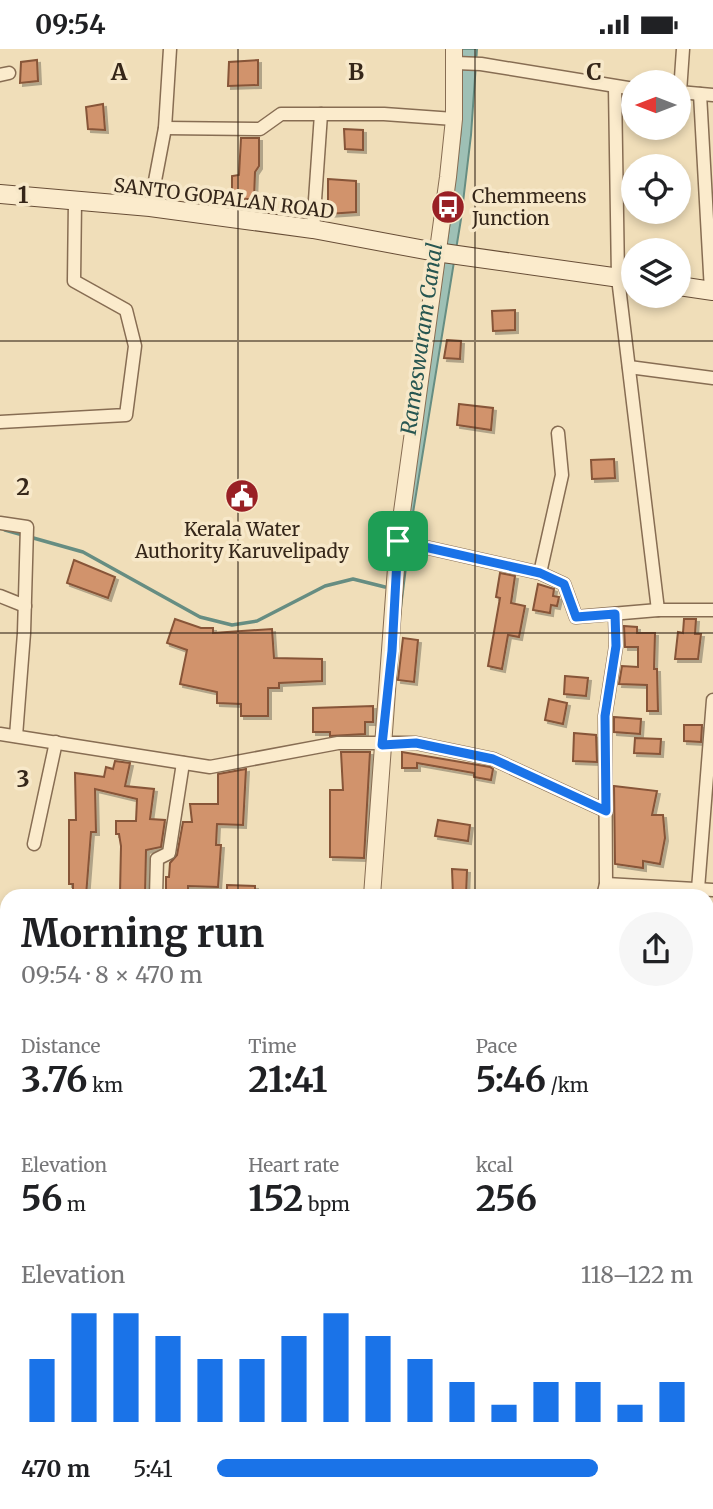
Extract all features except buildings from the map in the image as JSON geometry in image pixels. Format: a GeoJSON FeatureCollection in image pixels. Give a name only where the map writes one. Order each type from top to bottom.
{"type":"FeatureCollection","features":[{"type":"Feature","properties":{"kind":"main road","name":"SANTO GOPALAN ROAD"},"geometry":{"type":"LineString","coordinates":[[0,194],[150,207],[313,229],[446,253],[621,278]]}},
{"type":"Feature","properties":{"kind":"main road"},"geometry":{"type":"LineString","coordinates":[[691,288],[712,291]]}},
{"type":"Feature","properties":{"kind":"street"},"geometry":{"type":"LineString","coordinates":[[150,207],[165,128],[170,49]]}},
{"type":"Feature","properties":{"kind":"street"},"geometry":{"type":"LineString","coordinates":[[681,70],[682,49]]}},
{"type":"Feature","properties":{"kind":"street"},"geometry":{"type":"LineString","coordinates":[[372,889],[382,745],[403,542],[446,253],[455,56],[481,64],[621,88]]}},
{"type":"Feature","properties":{"kind":"street"},"geometry":{"type":"LineString","coordinates":[[615,87],[624,238]]}},
{"type":"Feature","properties":{"kind":"street"},"geometry":{"type":"LineString","coordinates":[[706,94],[712,291]]}},
{"type":"Feature","properties":{"kind":"street"},"geometry":{"type":"LineString","coordinates":[[165,128],[260,129],[281,114],[454,119]]}},
{"type":"Feature","properties":{"kind":"street"},"geometry":{"type":"LineString","coordinates":[[313,229],[321,114]]}},
{"type":"Feature","properties":{"kind":"street"},"geometry":{"type":"LineString","coordinates":[[0,422],[126,415],[135,346],[126,310],[74,281],[75,201]]}},
{"type":"Feature","properties":{"kind":"street"},"geometry":{"type":"LineString","coordinates":[[627,308],[629,367],[658,610]]}},
{"type":"Feature","properties":{"kind":"street"},"geometry":{"type":"LineString","coordinates":[[629,367],[713,378]]}},
{"type":"Feature","properties":{"kind":"street"},"geometry":{"type":"LineString","coordinates":[[540,573],[562,475],[558,433]]}},
{"type":"Feature","properties":{"kind":"street"},"geometry":{"type":"LineString","coordinates":[[0,523],[27,534],[16,736]]}},
{"type":"Feature","properties":{"kind":"street"},"geometry":{"type":"LineString","coordinates":[[403,542],[540,573],[564,584],[576,617],[658,610],[713,610]]}},
{"type":"Feature","properties":{"kind":"street"},"geometry":{"type":"LineString","coordinates":[[0,596],[24,606]]}},
{"type":"Feature","properties":{"kind":"street"},"geometry":{"type":"LineString","coordinates":[[605,889],[605,716],[616,646],[615,614]]}},
{"type":"Feature","properties":{"kind":"street"},"geometry":{"type":"LineString","coordinates":[[698,889],[713,700]]}},
{"type":"Feature","properties":{"kind":"street"},"geometry":{"type":"LineString","coordinates":[[0,733],[210,767],[338,743],[416,743],[493,759],[606,811]]}},
{"type":"Feature","properties":{"kind":"street"},"geometry":{"type":"LineString","coordinates":[[34,844],[56,743]]}},
{"type":"Feature","properties":{"kind":"street"},"geometry":{"type":"LineString","coordinates":[[156,889],[157,859],[169,853],[183,763]]}},
{"type":"Feature","properties":{"kind":"water"},"geometry":{"type":"Polygon","coordinates":[[[461,49],[477,49],[471,135],[461,219],[412,519],[385,737],[396,591],[461,129],[461,49]]]}},
{"type":"Feature","properties":{"kind":"waterway"},"geometry":{"type":"LineString","coordinates":[[5,530],[83,552],[200,617],[232,625],[257,621],[325,586],[353,579],[385,587]]}},
{"type":"Feature","properties":{"kind":"place","name":"Chemmeens Junction"},"geometry":{"type":"Point","coordinates":[448,207]}},
{"type":"Feature","properties":{"kind":"place","name":"Kerala Water Authority Karuvelipady"},"geometry":{"type":"Point","coordinates":[242,496]}},
{"type":"Feature","properties":{"kind":"route"},"geometry":{"type":"LineString","coordinates":[[398,541],[540,573],[564,584],[576,617],[615,614],[616,646],[605,716],[606,811],[567,796],[517,768],[493,759],[416,743],[382,745],[392,651],[398,541]]}},
{"type":"Feature","properties":{"kind":"water label","name":"Rameswaram Canal"},"geometry":{"type":"Point","coordinates":[422,339]}}]}
